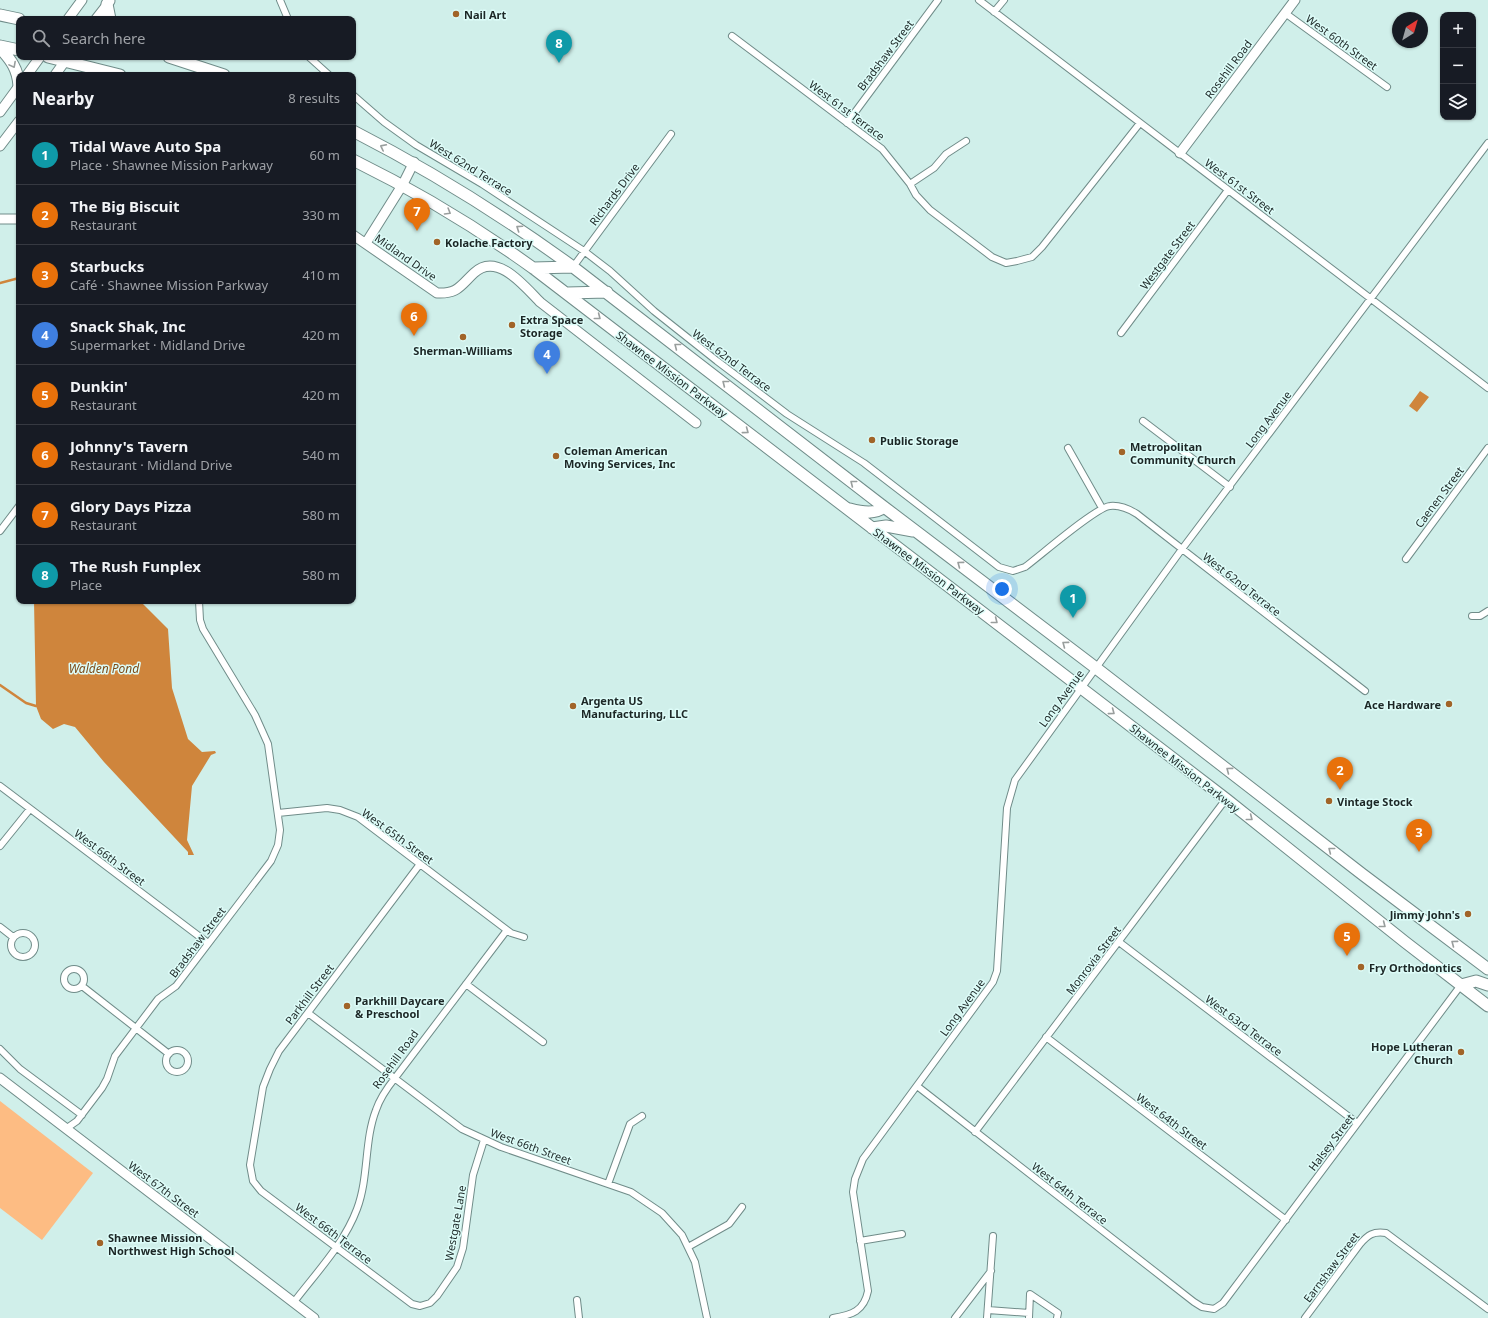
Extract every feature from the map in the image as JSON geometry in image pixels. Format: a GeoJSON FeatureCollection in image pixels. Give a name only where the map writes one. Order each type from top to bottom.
{"type":"FeatureCollection","features":[{"type":"Feature","properties":{"kind":"highway"},"geometry":{"type":"LineString","coordinates":[[109,2],[110,16]]}},
{"type":"Feature","properties":{"kind":"highway"},"geometry":{"type":"LineString","coordinates":[[0,15],[16,18]]}},
{"type":"Feature","properties":{"kind":"highway"},"geometry":{"type":"LineString","coordinates":[[0,47],[16,50]]}},
{"type":"Feature","properties":{"kind":"highway"},"geometry":{"type":"LineString","coordinates":[[0,47],[17,72]]}},
{"type":"Feature","properties":{"kind":"highway"},"geometry":{"type":"LineString","coordinates":[[70,60],[110,72]]}},
{"type":"Feature","properties":{"kind":"highway"},"geometry":{"type":"LineString","coordinates":[[178,60],[215,72]]}},
{"type":"Feature","properties":{"kind":"highway"},"geometry":{"type":"LineString","coordinates":[[356,133],[414,162],[505,218],[607,292],[884,508],[1096,668],[1362,874],[1488,969]]}},
{"type":"Feature","properties":{"kind":"highway","name":"Shawnee Mission Parkway"},"geometry":{"type":"LineString","coordinates":[[356,161],[403,184],[484,234],[567,293],[1226,799],[1488,1006]]}},
{"type":"Feature","properties":{"kind":"highway"},"geometry":{"type":"LineString","coordinates":[[533,268],[573,267]]}},
{"type":"Feature","properties":{"kind":"highway"},"geometry":{"type":"LineString","coordinates":[[567,293],[607,292]]}},
{"type":"Feature","properties":{"kind":"highway"},"geometry":{"type":"LineString","coordinates":[[848,509],[870,512],[884,508]]}},
{"type":"Feature","properties":{"kind":"highway"},"geometry":{"type":"LineString","coordinates":[[872,528],[894,527],[916,531]]}},
{"type":"Feature","properties":{"kind":"highway"},"geometry":{"type":"LineString","coordinates":[[1461,985],[1476,981],[1488,985]]}},
{"type":"Feature","properties":{"kind":"street"},"geometry":{"type":"LineString","coordinates":[[70,16],[82,0]]}},
{"type":"Feature","properties":{"kind":"street"},"geometry":{"type":"LineString","coordinates":[[280,0],[287,16]]}},
{"type":"Feature","properties":{"kind":"street","name":"Bradshaw Street"},"geometry":{"type":"LineString","coordinates":[[847,123],[938,0]]}},
{"type":"Feature","properties":{"kind":"street","name":"West 61st Street"},"geometry":{"type":"LineString","coordinates":[[979,0],[1488,388]]}},
{"type":"Feature","properties":{"kind":"street"},"geometry":{"type":"LineString","coordinates":[[994,12],[1004,0]]}},
{"type":"Feature","properties":{"kind":"street","name":"Rosehill Road"},"geometry":{"type":"LineString","coordinates":[[1180,153],[1295,0]]}},
{"type":"Feature","properties":{"kind":"street"},"geometry":{"type":"LineString","coordinates":[[98,16],[109,2]]}},
{"type":"Feature","properties":{"kind":"street","name":"West 60th Street"},"geometry":{"type":"LineString","coordinates":[[1285,13],[1387,87]]}},
{"type":"Feature","properties":{"kind":"street","name":"West 61st Terrace"},"geometry":{"type":"LineString","coordinates":[[732,36],[882,149],[910,184],[916,195],[930,210],[992,257],[1006,262],[1017,261],[1032,256],[1042,247],[1140,122]]}},
{"type":"Feature","properties":{"kind":"street"},"geometry":{"type":"LineString","coordinates":[[29,72],[38,60]]}},
{"type":"Feature","properties":{"kind":"street"},"geometry":{"type":"LineString","coordinates":[[57,72],[66,60]]}},
{"type":"Feature","properties":{"kind":"street"},"geometry":{"type":"LineString","coordinates":[[312,60],[326,72]]}},
{"type":"Feature","properties":{"kind":"street"},"geometry":{"type":"LineString","coordinates":[[0,112],[16,90]]}},
{"type":"Feature","properties":{"kind":"street","name":"West 62nd Terrace"},"geometry":{"type":"LineString","coordinates":[[356,98],[384,122],[416,145],[482,184],[584,252],[610,271],[659,316],[719,363],[787,414],[864,463],[999,567],[1013,571],[1025,567],[1088,517],[1102,508],[1110,506],[1130,509],[1365,691]]}},
{"type":"Feature","properties":{"kind":"street"},"geometry":{"type":"LineString","coordinates":[[0,146],[16,125]]}},
{"type":"Feature","properties":{"kind":"street","name":"Richards Drive"},"geometry":{"type":"LineString","coordinates":[[573,267],[671,134]]}},
{"type":"Feature","properties":{"kind":"street"},"geometry":{"type":"LineString","coordinates":[[910,184],[934,168],[946,154],[966,141]]}},
{"type":"Feature","properties":{"kind":"street","name":"Long Avenue"},"geometry":{"type":"LineString","coordinates":[[833,1318],[854,1313],[861,1308],[866,1300],[868,1291],[853,1192],[855,1179],[867,1153],[993,982],[998,963],[1006,819],[1010,793],[1022,769],[1182,549],[1488,142]]}},
{"type":"Feature","properties":{"kind":"street"},"geometry":{"type":"LineString","coordinates":[[366,243],[403,184],[414,162]]}},
{"type":"Feature","properties":{"kind":"street","name":"Westgate Street"},"geometry":{"type":"LineString","coordinates":[[1121,333],[1228,190]]}},
{"type":"Feature","properties":{"kind":"street"},"geometry":{"type":"LineString","coordinates":[[1,218],[16,219]]}},
{"type":"Feature","properties":{"kind":"street","name":"Midland Drive"},"geometry":{"type":"LineString","coordinates":[[356,237],[437,293],[454,292],[463,286],[475,272],[485,267],[503,269],[519,280],[540,302],[696,422]]}},
{"type":"Feature","properties":{"kind":"street"},"geometry":{"type":"LineString","coordinates":[[1143,421],[1230,487]]}},
{"type":"Feature","properties":{"kind":"street"},"geometry":{"type":"LineString","coordinates":[[1068,448],[1102,508]]}},
{"type":"Feature","properties":{"kind":"street","name":"Caenen Street"},"geometry":{"type":"LineString","coordinates":[[1406,559],[1488,448]]}},
{"type":"Feature","properties":{"kind":"street"},"geometry":{"type":"LineString","coordinates":[[0,531],[16,510]]}},
{"type":"Feature","properties":{"kind":"street"},"geometry":{"type":"LineString","coordinates":[[199,604],[203,629],[265,734],[268,744],[278,813]]}},
{"type":"Feature","properties":{"kind":"street"},"geometry":{"type":"LineString","coordinates":[[1472,616],[1480,616],[1488,611]]}},
{"type":"Feature","properties":{"kind":"street","name":"West 66th Street"},"geometry":{"type":"LineString","coordinates":[[0,786],[208,944]]}},
{"type":"Feature","properties":{"kind":"street","name":"Monrovia Street"},"geometry":{"type":"LineString","coordinates":[[975,1132],[1226,799]]}},
{"type":"Feature","properties":{"kind":"street","name":"West 65th Street"},"geometry":{"type":"LineString","coordinates":[[278,813],[328,808],[340,810],[358,817],[511,933],[524,937]]}},
{"type":"Feature","properties":{"kind":"street"},"geometry":{"type":"LineString","coordinates":[[0,846],[30,809]]}},
{"type":"Feature","properties":{"kind":"street","name":"Bradshaw Street"},"geometry":{"type":"LineString","coordinates":[[67,1128],[77,1121],[82,1115],[107,1079],[115,1056],[158,999],[176,986],[271,861],[278,845],[280,830],[278,813]]}},
{"type":"Feature","properties":{"kind":"street","name":"Parkhill Street"},"geometry":{"type":"LineString","coordinates":[[252,1154],[260,1100],[270,1069],[279,1051],[420,864]]}},
{"type":"Feature","properties":{"kind":"street"},"geometry":{"type":"LineString","coordinates":[[0,927],[14,937]]}},
{"type":"Feature","properties":{"kind":"street","name":"Rosehill Road"},"geometry":{"type":"LineString","coordinates":[[294,1302],[350,1225],[358,1208],[362,1194],[373,1118],[379,1102],[394,1078],[507,930]]}},
{"type":"Feature","properties":{"kind":"street"},"geometry":{"type":"LineString","coordinates":[[25,933],[32,937],[35,945],[32,953],[22,957],[14,954],[10,944],[14,937],[17,934],[25,933]]}},
{"type":"Feature","properties":{"kind":"street","name":"West 63rd Terrace"},"geometry":{"type":"LineString","coordinates":[[1119,942],[1358,1123]]}},
{"type":"Feature","properties":{"kind":"street"},"geometry":{"type":"LineString","coordinates":[[466,984],[543,1042]]}},
{"type":"Feature","properties":{"kind":"street","name":"Halsey Street"},"geometry":{"type":"LineString","coordinates":[[1214,1309],[1223,1302],[1286,1220],[1461,985]]}},
{"type":"Feature","properties":{"kind":"street"},"geometry":{"type":"LineString","coordinates":[[82,986],[169,1054]]}},
{"type":"Feature","properties":{"kind":"street","name":"West 66th Street"},"geometry":{"type":"LineString","coordinates":[[308,1013],[462,1129],[484,1140],[631,1192],[662,1212],[673,1224],[688,1247],[698,1270],[707,1318]]}},
{"type":"Feature","properties":{"kind":"street","name":"West 64th Street"},"geometry":{"type":"LineString","coordinates":[[1046,1038],[1286,1220]]}},
{"type":"Feature","properties":{"kind":"street"},"geometry":{"type":"LineString","coordinates":[[0,1049],[20,1069],[82,1115]]}},
{"type":"Feature","properties":{"kind":"street","name":"West 67th Street"},"geometry":{"type":"LineString","coordinates":[[0,1078],[314,1318]]}},
{"type":"Feature","properties":{"kind":"street","name":"West 64th Terrace"},"geometry":{"type":"LineString","coordinates":[[917,1086],[1194,1302],[1202,1307],[1214,1309]]}},
{"type":"Feature","properties":{"kind":"street"},"geometry":{"type":"LineString","coordinates":[[608,1184],[630,1124],[642,1116]]}},
{"type":"Feature","properties":{"kind":"street","name":"Westgate Lane"},"geometry":{"type":"LineString","coordinates":[[430,1302],[450,1279],[461,1254],[474,1175],[484,1140]]}},
{"type":"Feature","properties":{"kind":"street","name":"West 66th Terrace"},"geometry":{"type":"LineString","coordinates":[[252,1154],[250,1165],[253,1181],[259,1190],[412,1304],[420,1306],[430,1302]]}},
{"type":"Feature","properties":{"kind":"street"},"geometry":{"type":"LineString","coordinates":[[688,1247],[729,1224],[742,1207]]}},
{"type":"Feature","properties":{"kind":"street","name":"Earnshaw Street"},"geometry":{"type":"LineString","coordinates":[[1305,1318],[1368,1234],[1376,1231],[1386,1233],[1488,1309]]}},
{"type":"Feature","properties":{"kind":"street"},"geometry":{"type":"LineString","coordinates":[[860,1241],[902,1234]]}},
{"type":"Feature","properties":{"kind":"street"},"geometry":{"type":"LineString","coordinates":[[987,1318],[993,1236]]}},
{"type":"Feature","properties":{"kind":"street"},"geometry":{"type":"LineString","coordinates":[[955,1318],[991,1270]]}},
{"type":"Feature","properties":{"kind":"street"},"geometry":{"type":"LineString","coordinates":[[988,1310],[1029,1316],[1030,1294],[1058,1313],[1057,1318]]}},
{"type":"Feature","properties":{"kind":"street"},"geometry":{"type":"LineString","coordinates":[[576,1300],[579,1318]]}},
{"type":"Feature","properties":{"kind":"shaded area"},"geometry":{"type":"Polygon","coordinates":[[[0,1101],[93,1173],[42,1240],[0,1208],[0,1101]]]}},
{"type":"Feature","properties":{"kind":"water"},"geometry":{"type":"Polygon","coordinates":[[[1420,391],[1429,397],[1417,412],[1409,406],[1420,391]]]}},
{"type":"Feature","properties":{"kind":"water","name":"Walden Pond"},"geometry":{"type":"Polygon","coordinates":[[[34,604],[143,604],[168,629],[172,688],[188,739],[202,752],[215,751],[216,753],[211,755],[192,786],[187,840],[194,855],[188,855],[188,852],[104,762],[75,727],[64,724],[53,729],[41,719],[36,706],[34,604]]]}},
{"type":"Feature","properties":{"kind":"waterway"},"geometry":{"type":"LineString","coordinates":[[0,283],[16,279]]}},
{"type":"Feature","properties":{"kind":"waterway"},"geometry":{"type":"LineString","coordinates":[[0,685],[26,703],[36,706]]}},
{"type":"Feature","properties":{"kind":"place","name":"Nail Art"},"geometry":{"type":"Point","coordinates":[456,14]}},
{"type":"Feature","properties":{"kind":"place","name":"The Rush Funplex"},"geometry":{"type":"Point","coordinates":[559,63]}},
{"type":"Feature","properties":{"kind":"place","name":"Glory Days Pizza"},"geometry":{"type":"Point","coordinates":[417,231]}},
{"type":"Feature","properties":{"kind":"place","name":"Kolache Factory"},"geometry":{"type":"Point","coordinates":[437,242]}},
{"type":"Feature","properties":{"kind":"place","name":"Extra Space Storage"},"geometry":{"type":"Point","coordinates":[512,325]}},
{"type":"Feature","properties":{"kind":"place","name":"Johnny's Tavern"},"geometry":{"type":"Point","coordinates":[414,336]}},
{"type":"Feature","properties":{"kind":"place","name":"Sherman-Williams"},"geometry":{"type":"Point","coordinates":[463,337]}},
{"type":"Feature","properties":{"kind":"place","name":"Snack Shak, Inc"},"geometry":{"type":"Point","coordinates":[547,374]}},
{"type":"Feature","properties":{"kind":"place","name":"Public Storage"},"geometry":{"type":"Point","coordinates":[872,440]}},
{"type":"Feature","properties":{"kind":"place","name":"Metropolitan Community Church"},"geometry":{"type":"Point","coordinates":[1122,452]}},
{"type":"Feature","properties":{"kind":"place","name":"Coleman American Moving Services, Inc"},"geometry":{"type":"Point","coordinates":[556,456]}},
{"type":"Feature","properties":{"kind":"place","name":"Tidal Wave Auto Spa"},"geometry":{"type":"Point","coordinates":[1073,618]}},
{"type":"Feature","properties":{"kind":"place","name":"Ace Hardware"},"geometry":{"type":"Point","coordinates":[1449,704]}},
{"type":"Feature","properties":{"kind":"place","name":"Argenta US Manufacturing, LLC"},"geometry":{"type":"Point","coordinates":[573,706]}},
{"type":"Feature","properties":{"kind":"place","name":"The Big Biscuit"},"geometry":{"type":"Point","coordinates":[1340,790]}},
{"type":"Feature","properties":{"kind":"place","name":"Vintage Stock"},"geometry":{"type":"Point","coordinates":[1329,801]}},
{"type":"Feature","properties":{"kind":"place","name":"Starbucks"},"geometry":{"type":"Point","coordinates":[1419,852]}},
{"type":"Feature","properties":{"kind":"place","name":"Jimmy John's"},"geometry":{"type":"Point","coordinates":[1468,914]}},
{"type":"Feature","properties":{"kind":"place","name":"Dunkin'"},"geometry":{"type":"Point","coordinates":[1347,956]}},
{"type":"Feature","properties":{"kind":"place","name":"Fry Orthodontics"},"geometry":{"type":"Point","coordinates":[1361,967]}},
{"type":"Feature","properties":{"kind":"place","name":"Parkhill Daycare & Preschool"},"geometry":{"type":"Point","coordinates":[347,1006]}},
{"type":"Feature","properties":{"kind":"place","name":"Hope Lutheran Church"},"geometry":{"type":"Point","coordinates":[1461,1052]}},
{"type":"Feature","properties":{"kind":"place","name":"Shawnee Mission Northwest High School"},"geometry":{"type":"Point","coordinates":[100,1243]}}]}
